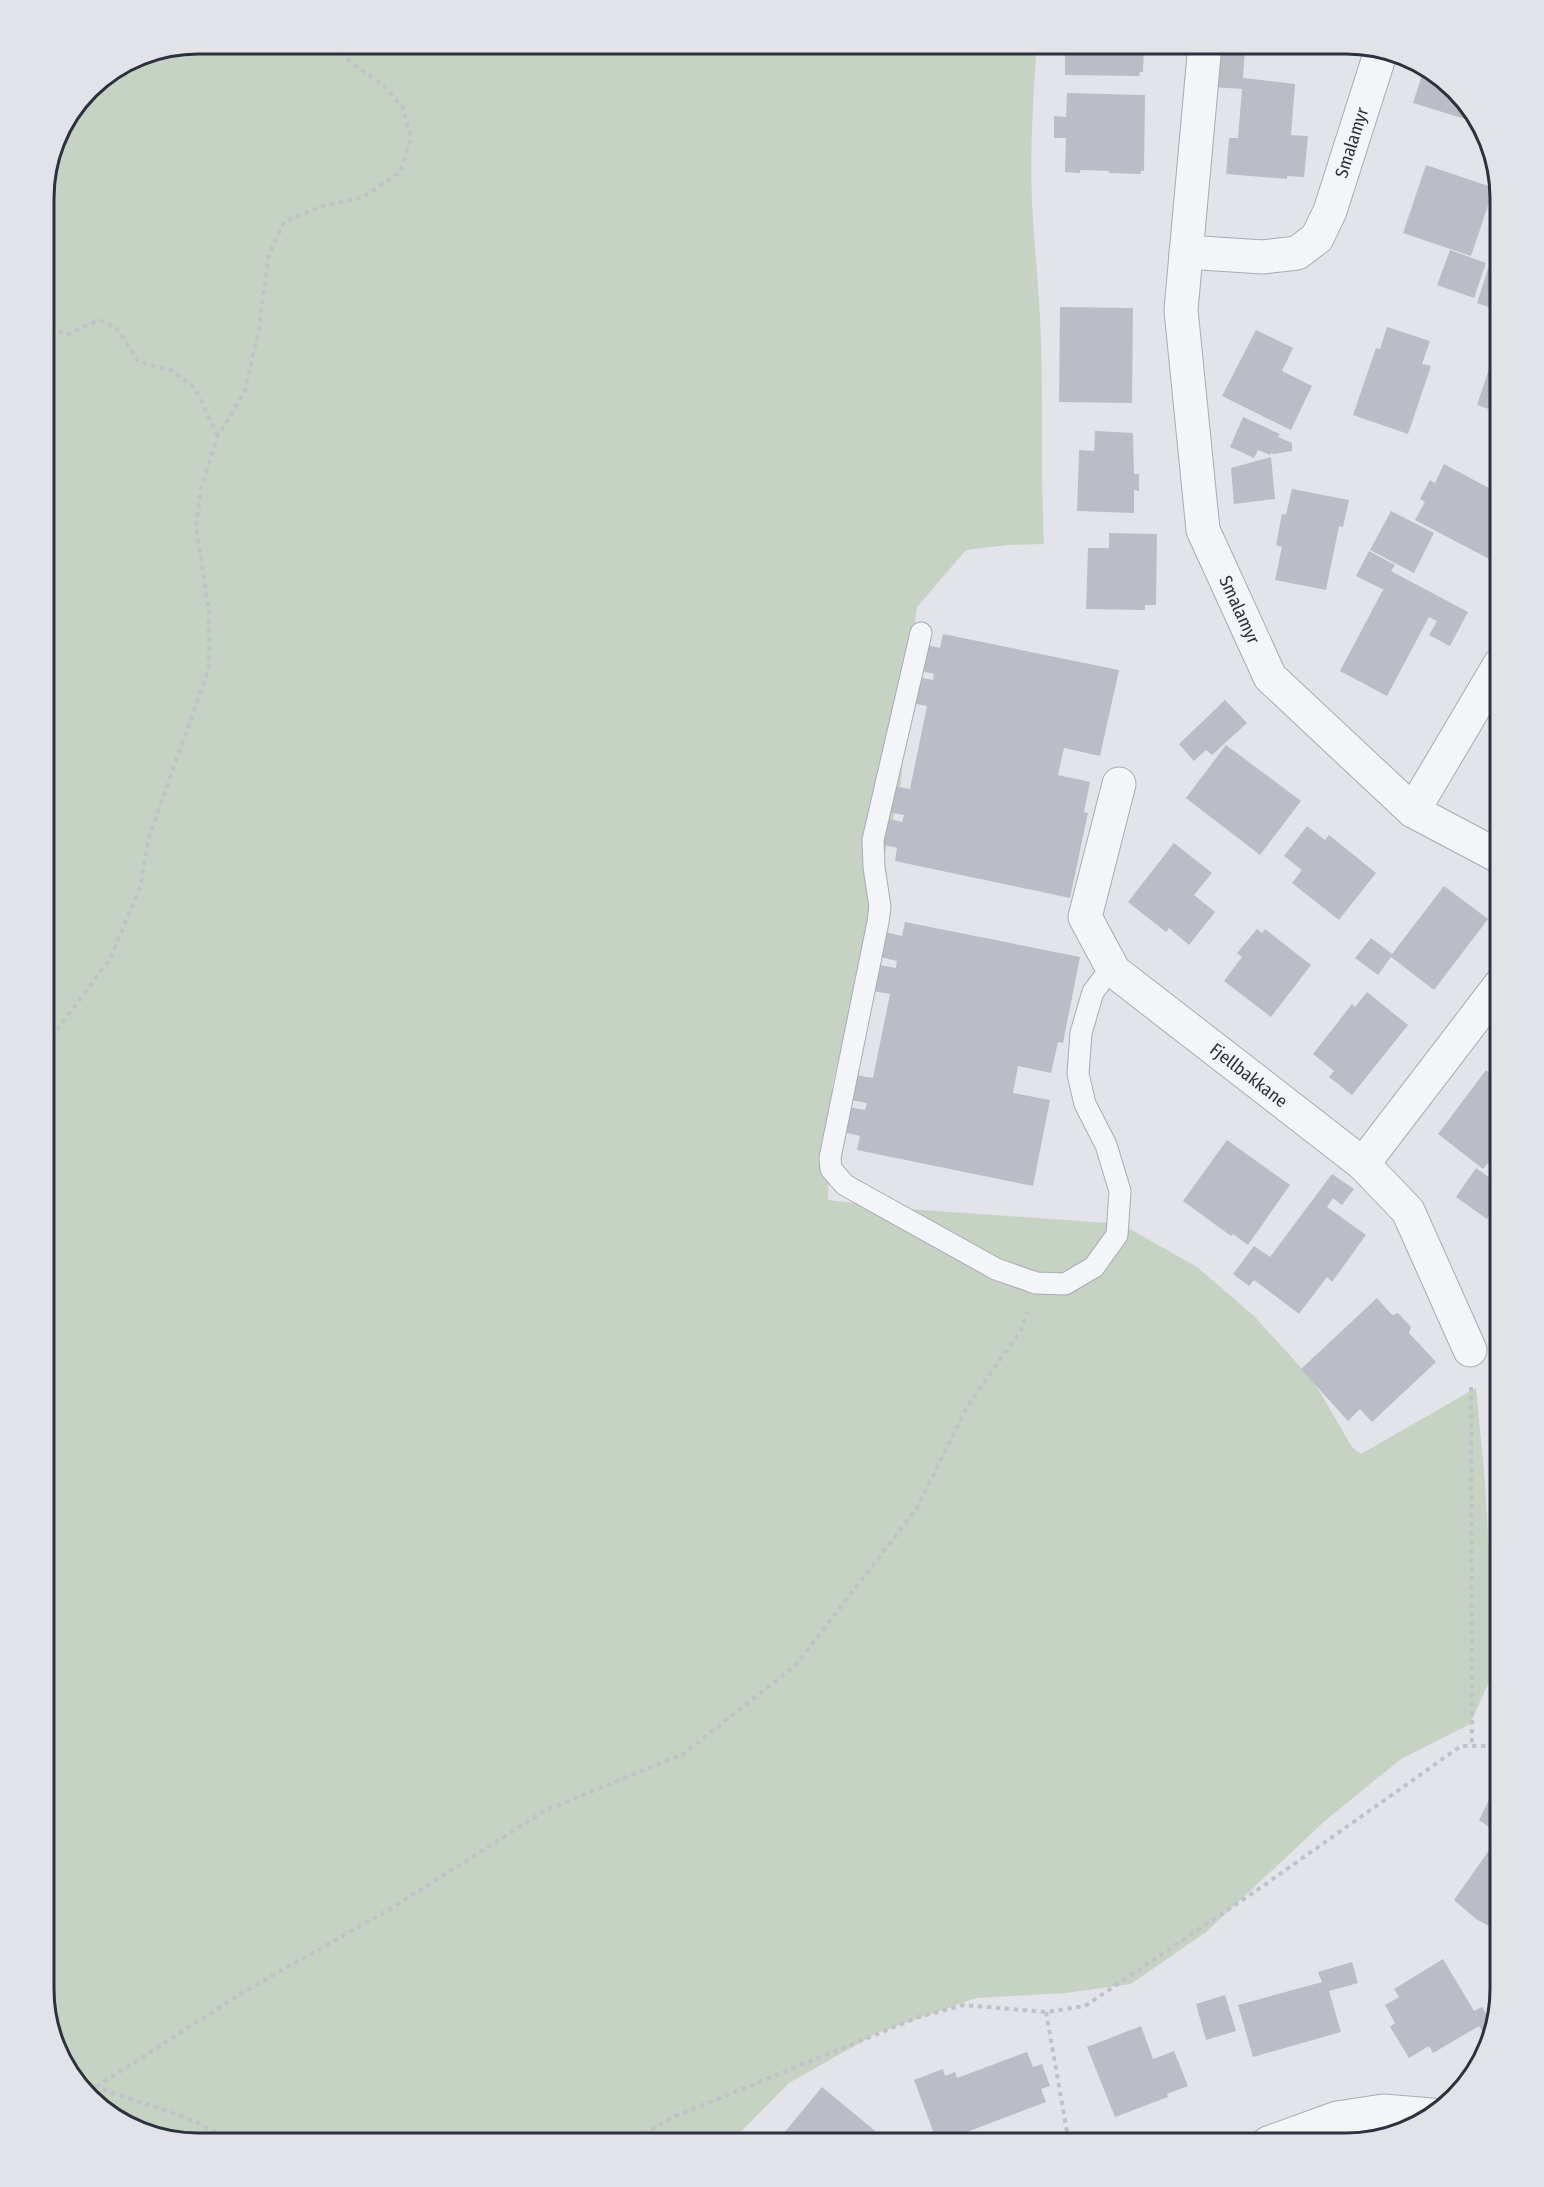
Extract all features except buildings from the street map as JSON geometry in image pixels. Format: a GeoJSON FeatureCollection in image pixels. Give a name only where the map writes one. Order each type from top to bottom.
{"type":"FeatureCollection","features":[{"type":"Feature","properties":{"kind":"street","name":"Smalamyr"},"geometry":{"type":"LineString","coordinates":[[1204,54],[1181,310],[1203,530],[1270,677],[1413,811],[1490,852]]}},
{"type":"Feature","properties":{"kind":"street","name":"Smalamyr"},"geometry":{"type":"LineString","coordinates":[[1186,252],[1263,257],[1297,253],[1317,238],[1330,211],[1379,58]]}},
{"type":"Feature","properties":{"kind":"street"},"geometry":{"type":"LineString","coordinates":[[1413,811],[1490,681]]}},
{"type":"Feature","properties":{"kind":"street","name":"Fjellbakkane"},"geometry":{"type":"LineString","coordinates":[[1119,784],[1085,917],[1114,971],[1363,1164],[1408,1211],[1470,1350]]}},
{"type":"Feature","properties":{"kind":"street"},"geometry":{"type":"LineString","coordinates":[[1363,1164],[1490,998]]}},
{"type":"Feature","properties":{"kind":"street"},"geometry":{"type":"LineString","coordinates":[[1297,2133],[1337,2118],[1383,2111],[1418,2114]]}},
{"type":"Feature","properties":{"kind":"lane"},"geometry":{"type":"LineString","coordinates":[[921,633],[873,840],[879,915],[867,987],[851,1051],[830,1158],[831,1169],[845,1185],[996,1269],[1036,1283],[1065,1284],[1094,1267],[1116,1235],[1120,1191],[1106,1145],[1085,1104],[1078,1074],[1081,1033],[1094,992],[1102,980],[1114,971]]}},
{"type":"Feature","properties":{"kind":"path"},"geometry":{"type":"LineString","coordinates":[[54,1034],[110,959],[141,885],[148,840],[209,668],[208,611],[196,527],[201,488],[218,436],[245,391],[259,328],[269,254],[284,222],[325,205],[362,198],[400,172],[411,138],[403,108],[384,86],[344,57],[343,54]]}},
{"type":"Feature","properties":{"kind":"path"},"geometry":{"type":"LineString","coordinates":[[54,328],[66,334],[99,320],[116,327],[139,362],[173,371],[195,388],[218,436]]}},
{"type":"Feature","properties":{"kind":"path"},"geometry":{"type":"LineString","coordinates":[[96,2087],[242,1993],[390,1909],[546,1810],[683,1754],[796,1665],[917,1508],[968,1405],[1022,1329],[1036,1283]]}},
{"type":"Feature","properties":{"kind":"path"},"geometry":{"type":"LineString","coordinates":[[1470,1350],[1472,1746]]}},
{"type":"Feature","properties":{"kind":"path"},"geometry":{"type":"LineString","coordinates":[[645,2133],[673,2117],[919,2017],[964,2005],[1046,2012],[1085,2006],[1263,1886],[1461,1746],[1490,1746]]}},
{"type":"Feature","properties":{"kind":"path"},"geometry":{"type":"LineString","coordinates":[[1046,2012],[1067,2133]]}},
{"type":"Feature","properties":{"kind":"path"},"geometry":{"type":"LineString","coordinates":[[96,2087],[187,2118],[218,2133]]}},
{"type":"Feature","properties":{"kind":"green space"},"geometry":{"type":"Polygon","coordinates":[[[188,54],[1036,54],[1031,183],[1041,344],[1044,544],[1007,545],[966,550],[917,607],[907,687],[901,783],[832,1087],[828,1200],[908,1209],[1121,1224],[1197,1267],[1254,1316],[1314,1382],[1352,1447],[1361,1454],[1476,1388],[1485,1482],[1490,1572],[1490,1679],[1470,1724],[1401,1759],[1327,1819],[1206,1932],[1131,1984],[1066,1993],[976,1998],[877,2033],[789,2083],[740,2133],[188,2133],[151,2125],[134,2118],[103,2097],[78,2069],[59,2027],[54,1989],[54,188],[65,143],[78,118],[90,103],[118,78],[160,59],[188,54]]]}}]}
